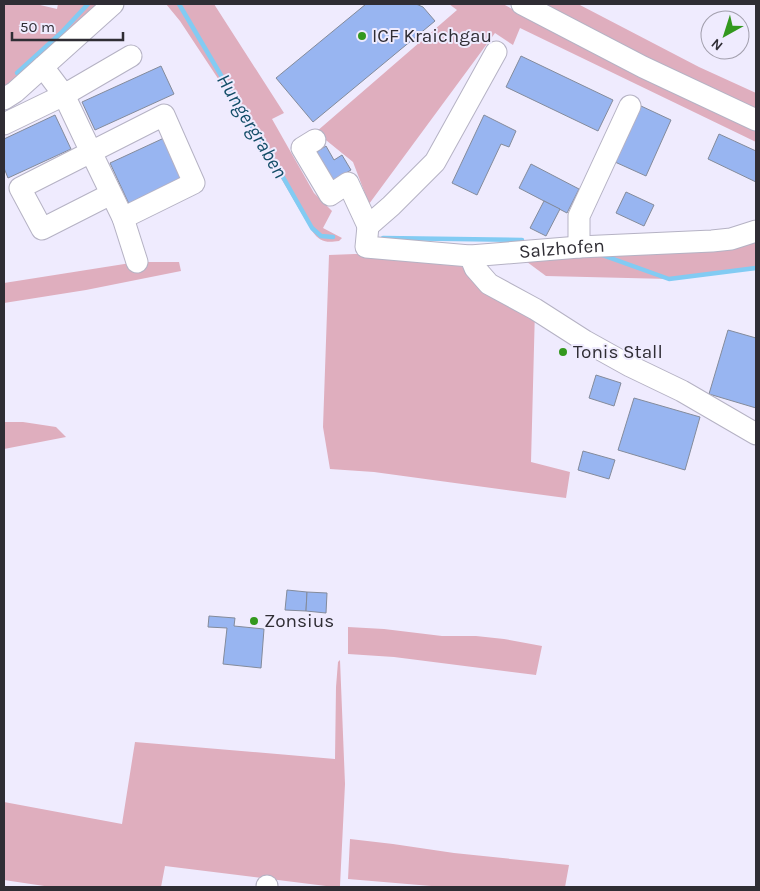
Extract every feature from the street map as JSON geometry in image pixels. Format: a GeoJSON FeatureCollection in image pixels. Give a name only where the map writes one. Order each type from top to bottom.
{"type":"FeatureCollection","features":[{"type":"Feature","properties":{"kind":"street"},"geometry":{"type":"LineString","coordinates":[[8,89],[43,67],[114,4]]}},
{"type":"Feature","properties":{"kind":"street"},"geometry":{"type":"LineString","coordinates":[[522,4],[643,67],[756,120]]}},
{"type":"Feature","properties":{"kind":"street"},"geometry":{"type":"LineString","coordinates":[[315,140],[302,148],[330,194],[348,183],[368,226],[435,162],[496,52]]}},
{"type":"Feature","properties":{"kind":"street"},"geometry":{"type":"LineString","coordinates":[[4,124],[64,95],[132,56]]}},
{"type":"Feature","properties":{"kind":"street"},"geometry":{"type":"LineString","coordinates":[[43,67],[64,95],[112,194],[137,262]]}},
{"type":"Feature","properties":{"kind":"street"},"geometry":{"type":"LineString","coordinates":[[579,247],[579,216],[630,106]]}},
{"type":"Feature","properties":{"kind":"street"},"geometry":{"type":"LineString","coordinates":[[112,194],[42,229],[12,186],[91,152],[164,115],[194,184],[122,218]]}},
{"type":"Feature","properties":{"kind":"street","name":"Salzhofen"},"geometry":{"type":"LineString","coordinates":[[368,226],[366,247],[470,256],[712,236],[731,239],[756,231]]}},
{"type":"Feature","properties":{"kind":"street"},"geometry":{"type":"LineString","coordinates":[[470,256],[475,268],[489,284],[535,308],[585,342],[682,391],[756,434]]}},
{"type":"Feature","properties":{"kind":"shaded area"},"geometry":{"type":"Polygon","coordinates":[[[4,4],[36,4],[57,9],[58,4],[103,4],[4,99],[4,4]]]}},
{"type":"Feature","properties":{"kind":"shaded area"},"geometry":{"type":"Polygon","coordinates":[[[166,4],[214,4],[284,113],[272,119],[314,193],[332,211],[323,228],[342,238],[339,241],[324,241],[312,231],[258,139],[180,21],[166,4]]]}},
{"type":"Feature","properties":{"kind":"shaded area"},"geometry":{"type":"Polygon","coordinates":[[[449,4],[503,4],[756,128],[756,142],[520,28],[513,45],[495,33],[369,204],[353,162],[316,132],[457,10],[449,4]]]}},
{"type":"Feature","properties":{"kind":"shaded area"},"geometry":{"type":"Polygon","coordinates":[[[532,4],[578,4],[699,67],[756,93],[756,113],[532,4]]]}},
{"type":"Feature","properties":{"kind":"shaded area"},"geometry":{"type":"Polygon","coordinates":[[[756,236],[756,268],[669,279],[546,276],[523,259],[756,236]]]}},
{"type":"Feature","properties":{"kind":"shaded area"},"geometry":{"type":"Polygon","coordinates":[[[329,255],[444,257],[461,266],[486,287],[535,309],[531,462],[570,472],[566,498],[374,472],[330,469],[323,427],[329,255]]]}},
{"type":"Feature","properties":{"kind":"shaded area"},"geometry":{"type":"Polygon","coordinates":[[[137,262],[179,262],[181,271],[86,290],[4,303],[4,283],[137,262]]]}},
{"type":"Feature","properties":{"kind":"shaded area"},"geometry":{"type":"Polygon","coordinates":[[[4,422],[23,422],[56,427],[66,437],[4,449],[4,422]]]}},
{"type":"Feature","properties":{"kind":"shaded area"},"geometry":{"type":"Polygon","coordinates":[[[348,627],[442,636],[476,636],[542,646],[536,675],[394,657],[348,654],[348,627]]]}},
{"type":"Feature","properties":{"kind":"shaded area"},"geometry":{"type":"Polygon","coordinates":[[[340,660],[345,784],[340,886],[334,887],[165,866],[161,887],[51,887],[4,880],[4,802],[122,824],[135,742],[335,759],[336,687],[338,662],[340,660]]]}},
{"type":"Feature","properties":{"kind":"shaded area"},"geometry":{"type":"Polygon","coordinates":[[[350,839],[454,853],[569,865],[565,887],[443,887],[348,879],[350,839]]]}},
{"type":"Feature","properties":{"kind":"building"},"geometry":{"type":"Polygon","coordinates":[[[366,4],[416,4],[423,7],[435,21],[313,122],[276,78],[366,4]]]}},
{"type":"Feature","properties":{"kind":"building"},"geometry":{"type":"Polygon","coordinates":[[[521,56],[613,100],[598,131],[506,87],[521,56]]]}},
{"type":"Feature","properties":{"kind":"building"},"geometry":{"type":"Polygon","coordinates":[[[161,66],[174,94],[95,130],[82,102],[161,66]]]}},
{"type":"Feature","properties":{"kind":"building"},"geometry":{"type":"Polygon","coordinates":[[[641,106],[671,120],[646,176],[615,162],[641,106]]]}},
{"type":"Feature","properties":{"kind":"building"},"geometry":{"type":"Polygon","coordinates":[[[55,115],[71,149],[8,178],[4,168],[4,139],[55,115]]]}},
{"type":"Feature","properties":{"kind":"building"},"geometry":{"type":"Polygon","coordinates":[[[484,115],[516,131],[509,147],[501,144],[477,195],[452,183],[484,115]]]}},
{"type":"Feature","properties":{"kind":"building"},"geometry":{"type":"Polygon","coordinates":[[[719,134],[756,151],[756,182],[708,159],[719,134]]]}},
{"type":"Feature","properties":{"kind":"building"},"geometry":{"type":"Polygon","coordinates":[[[164,138],[183,180],[129,204],[110,163],[164,138]]]}},
{"type":"Feature","properties":{"kind":"building"},"geometry":{"type":"Polygon","coordinates":[[[326,146],[334,160],[342,155],[351,170],[327,184],[310,156],[326,146]]]}},
{"type":"Feature","properties":{"kind":"building"},"geometry":{"type":"Polygon","coordinates":[[[531,164],[579,189],[567,213],[519,188],[531,164]]]}},
{"type":"Feature","properties":{"kind":"building"},"geometry":{"type":"Polygon","coordinates":[[[626,192],[654,205],[644,226],[616,213],[626,192]]]}},
{"type":"Feature","properties":{"kind":"building"},"geometry":{"type":"Polygon","coordinates":[[[544,201],[560,209],[546,236],[530,228],[544,201]]]}},
{"type":"Feature","properties":{"kind":"building"},"geometry":{"type":"Polygon","coordinates":[[[728,330],[756,338],[756,408],[709,394],[728,330]]]}},
{"type":"Feature","properties":{"kind":"building"},"geometry":{"type":"Polygon","coordinates":[[[596,375],[621,383],[614,406],[589,398],[596,375]]]}},
{"type":"Feature","properties":{"kind":"building"},"geometry":{"type":"Polygon","coordinates":[[[634,398],[700,417],[685,470],[618,450],[634,398]]]}},
{"type":"Feature","properties":{"kind":"building"},"geometry":{"type":"Polygon","coordinates":[[[583,451],[615,460],[609,479],[578,470],[583,451]]]}},
{"type":"Feature","properties":{"kind":"building"},"geometry":{"type":"Polygon","coordinates":[[[287,590],[307,592],[306,611],[285,610],[287,590]]]}},
{"type":"Feature","properties":{"kind":"building"},"geometry":{"type":"Polygon","coordinates":[[[307,592],[327,593],[326,613],[306,611],[307,592]]]}},
{"type":"Feature","properties":{"kind":"building"},"geometry":{"type":"Polygon","coordinates":[[[209,616],[235,618],[234,626],[264,629],[261,668],[223,664],[227,628],[208,627],[209,616]]]}},
{"type":"Feature","properties":{"kind":"waterway","name":"Hungergraben"},"geometry":{"type":"LineString","coordinates":[[17,73],[61,33],[88,4]]}},
{"type":"Feature","properties":{"kind":"waterway","name":"Hungergraben"},"geometry":{"type":"LineString","coordinates":[[179,4],[242,111],[267,149],[312,228],[321,236],[333,237]]}},
{"type":"Feature","properties":{"kind":"waterway","name":"Hungergraben"},"geometry":{"type":"LineString","coordinates":[[383,238],[522,240]]}},
{"type":"Feature","properties":{"kind":"waterway","name":"Hungergraben"},"geometry":{"type":"LineString","coordinates":[[602,255],[669,279],[756,268]]}},
{"type":"Feature","properties":{"kind":"place","name":"ICF Kraichgau"},"geometry":{"type":"Point","coordinates":[362,36]}},
{"type":"Feature","properties":{"kind":"place","name":"Tonis Stall"},"geometry":{"type":"Point","coordinates":[563,352]}},
{"type":"Feature","properties":{"kind":"place","name":"Zonsius"},"geometry":{"type":"Point","coordinates":[254,621]}}]}
